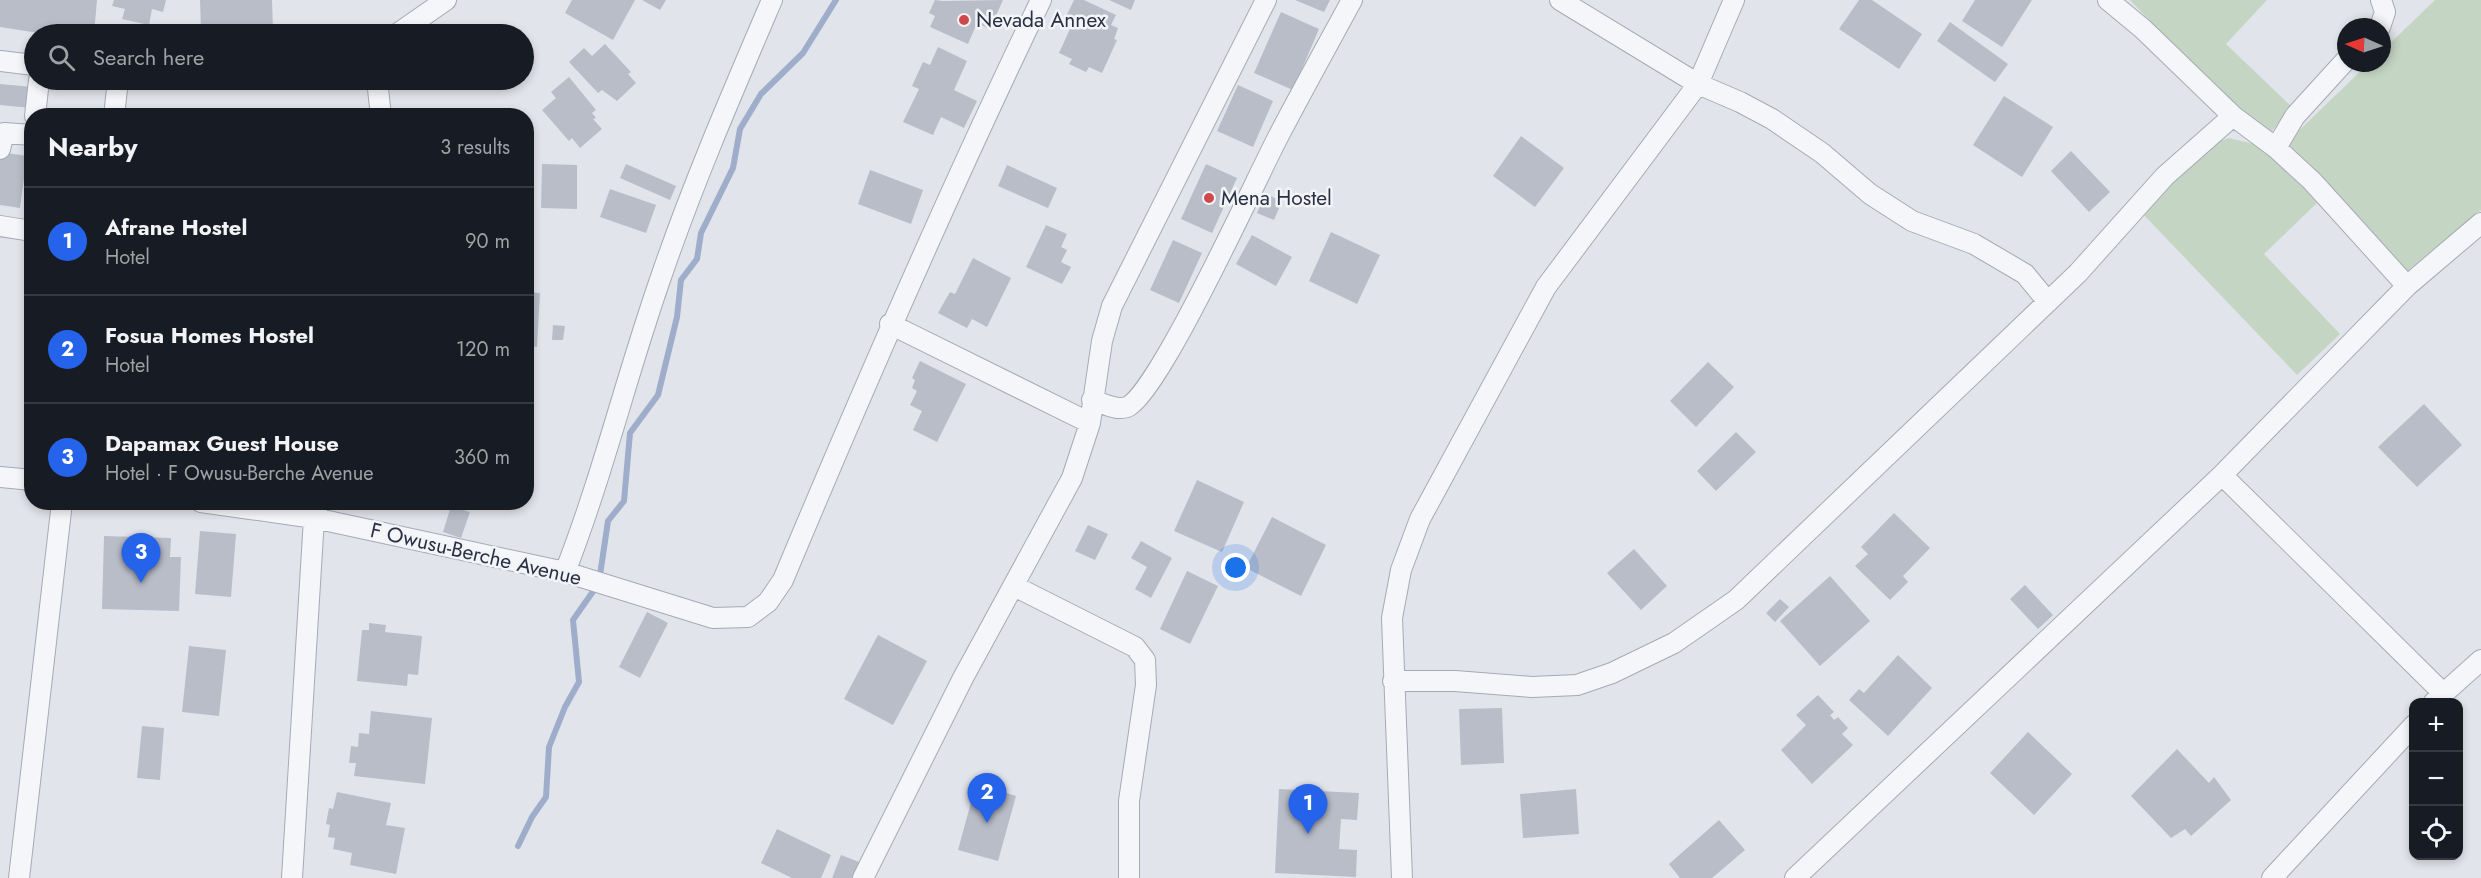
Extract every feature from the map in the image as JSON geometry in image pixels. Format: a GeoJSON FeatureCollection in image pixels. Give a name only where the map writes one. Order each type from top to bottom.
{"type":"FeatureCollection","features":[{"type":"Feature","properties":{"kind":"street"},"geometry":{"type":"LineString","coordinates":[[411,24],[446,0]]}},
{"type":"Feature","properties":{"kind":"street"},"geometry":{"type":"LineString","coordinates":[[565,572],[591,507],[661,276],[688,200],[772,0]]}},
{"type":"Feature","properties":{"kind":"street"},"geometry":{"type":"LineString","coordinates":[[1041,0],[966,156],[890,324],[1090,423]]}},
{"type":"Feature","properties":{"kind":"street"},"geometry":{"type":"LineString","coordinates":[[863,878],[963,678],[1072,478],[1090,423],[1102,341],[1112,306],[1266,0]]}},
{"type":"Feature","properties":{"kind":"street"},"geometry":{"type":"LineString","coordinates":[[1092,400],[1117,408],[1128,406],[1153,376],[1208,280],[1278,137],[1352,0]]}},
{"type":"Feature","properties":{"kind":"street"},"geometry":{"type":"LineString","coordinates":[[1560,0],[1698,84],[1772,119],[1822,153],[1870,194],[1912,221],[1974,244],[2025,274],[2048,302]]}},
{"type":"Feature","properties":{"kind":"street"},"geometry":{"type":"LineString","coordinates":[[1402,878],[1392,618],[1401,570],[1420,519],[1546,287],[1698,84],[1734,0]]}},
{"type":"Feature","properties":{"kind":"street"},"geometry":{"type":"LineString","coordinates":[[2108,0],[2143,29],[2233,116],[2276,148],[2312,181],[2407,286]]}},
{"type":"Feature","properties":{"kind":"street"},"geometry":{"type":"LineString","coordinates":[[2381,0],[2385,12],[2383,18]]}},
{"type":"Feature","properties":{"kind":"street"},"geometry":{"type":"LineString","coordinates":[[0,61],[24,63]]}},
{"type":"Feature","properties":{"kind":"street"},"geometry":{"type":"LineString","coordinates":[[2276,148],[2295,116],[2337,70]]}},
{"type":"Feature","properties":{"kind":"street"},"geometry":{"type":"LineString","coordinates":[[36,108],[38,90]]}},
{"type":"Feature","properties":{"kind":"street"},"geometry":{"type":"LineString","coordinates":[[115,108],[117,90]]}},
{"type":"Feature","properties":{"kind":"street"},"geometry":{"type":"LineString","coordinates":[[378,90],[380,108]]}},
{"type":"Feature","properties":{"kind":"street"},"geometry":{"type":"LineString","coordinates":[[1393,681],[1455,681],[1532,687],[1577,685],[1612,673],[1674,643],[1736,600],[2078,273],[2165,176],[2233,116]]}},
{"type":"Feature","properties":{"kind":"street"},"geometry":{"type":"LineString","coordinates":[[0,149],[4,134],[24,135]]}},
{"type":"Feature","properties":{"kind":"street"},"geometry":{"type":"LineString","coordinates":[[1795,878],[2222,475],[2407,286],[2481,223]]}},
{"type":"Feature","properties":{"kind":"street"},"geometry":{"type":"LineString","coordinates":[[0,226],[24,230]]}},
{"type":"Feature","properties":{"kind":"street","name":"F Owusu-Berche Avenue"},"geometry":{"type":"LineString","coordinates":[[317,510],[565,572],[713,618],[748,618],[768,602],[783,580],[890,324]]}},
{"type":"Feature","properties":{"kind":"street"},"geometry":{"type":"LineString","coordinates":[[2222,475],[2438,698],[2481,660]]}},
{"type":"Feature","properties":{"kind":"street"},"geometry":{"type":"LineString","coordinates":[[0,477],[24,479]]}},
{"type":"Feature","properties":{"kind":"street"},"geometry":{"type":"LineString","coordinates":[[19,878],[61,510]]}},
{"type":"Feature","properties":{"kind":"street"},"geometry":{"type":"LineString","coordinates":[[292,878],[317,510]]}},
{"type":"Feature","properties":{"kind":"street"},"geometry":{"type":"LineString","coordinates":[[1014,586],[1135,647],[1145,660],[1146,685],[1129,801],[1129,878]]}},
{"type":"Feature","properties":{"kind":"street"},"geometry":{"type":"LineString","coordinates":[[2285,874],[2409,731]]}},
{"type":"Feature","properties":{"kind":"green space"},"geometry":{"type":"Polygon","coordinates":[[[2130,0],[2267,0],[2226,44],[2291,106],[2272,131],[2252,124],[2234,109],[2130,0]]]}},
{"type":"Feature","properties":{"kind":"green space"},"geometry":{"type":"Polygon","coordinates":[[[2435,0],[2481,0],[2481,210],[2402,275],[2287,142],[2360,72],[2391,72],[2391,42],[2435,0]]]}},
{"type":"Feature","properties":{"kind":"green space"},"geometry":{"type":"Polygon","coordinates":[[[2229,138],[2258,145],[2279,160],[2317,203],[2264,254],[2340,334],[2297,375],[2141,212],[2211,144],[2229,138]]]}},
{"type":"Feature","properties":{"kind":"building"},"geometry":{"type":"Polygon","coordinates":[[[0,0],[97,0],[95,24],[24,24],[24,31],[0,27],[0,0]]]}},
{"type":"Feature","properties":{"kind":"building"},"geometry":{"type":"Polygon","coordinates":[[[114,0],[166,0],[163,12],[152,9],[149,24],[122,19],[125,9],[112,6],[114,0]]]}},
{"type":"Feature","properties":{"kind":"building"},"geometry":{"type":"Polygon","coordinates":[[[200,0],[272,0],[273,24],[201,24],[200,0]]]}},
{"type":"Feature","properties":{"kind":"building"},"geometry":{"type":"Polygon","coordinates":[[[572,0],[635,0],[613,40],[565,13],[572,0]]]}},
{"type":"Feature","properties":{"kind":"building"},"geometry":{"type":"Polygon","coordinates":[[[642,0],[666,0],[660,10],[642,0]]]}},
{"type":"Feature","properties":{"kind":"building","name":"Nevada Annex"},"geometry":{"type":"Polygon","coordinates":[[[935,0],[1003,0],[990,29],[977,23],[968,44],[930,27],[935,16],[929,13],[935,0]]]}},
{"type":"Feature","properties":{"kind":"building"},"geometry":{"type":"Polygon","coordinates":[[[1074,0],[1084,0],[1116,15],[1111,25],[1118,28],[1114,39],[1117,40],[1102,73],[1089,67],[1086,72],[1069,64],[1072,59],[1059,53],[1070,29],[1062,25],[1074,0]]]}},
{"type":"Feature","properties":{"kind":"building"},"geometry":{"type":"Polygon","coordinates":[[[1109,0],[1135,0],[1131,10],[1109,0]]]}},
{"type":"Feature","properties":{"kind":"building"},"geometry":{"type":"Polygon","coordinates":[[[1295,0],[1330,0],[1324,12],[1295,0]]]}},
{"type":"Feature","properties":{"kind":"building"},"geometry":{"type":"Polygon","coordinates":[[[1859,0],[1872,0],[1922,34],[1899,69],[1839,29],[1859,0]]]}},
{"type":"Feature","properties":{"kind":"building"},"geometry":{"type":"Polygon","coordinates":[[[1975,0],[2032,0],[2002,47],[1962,21],[1975,0]]]}},
{"type":"Feature","properties":{"kind":"building"},"geometry":{"type":"Polygon","coordinates":[[[1281,12],[1319,29],[1293,90],[1254,73],[1281,12]]]}},
{"type":"Feature","properties":{"kind":"building"},"geometry":{"type":"Polygon","coordinates":[[[1950,22],[2008,64],[1995,82],[1937,41],[1950,22]]]}},
{"type":"Feature","properties":{"kind":"building"},"geometry":{"type":"Polygon","coordinates":[[[605,44],[631,72],[628,74],[636,83],[617,101],[602,90],[598,93],[569,62],[584,48],[592,56],[605,44]]]}},
{"type":"Feature","properties":{"kind":"building"},"geometry":{"type":"Polygon","coordinates":[[[938,47],[967,61],[954,90],[977,101],[964,128],[941,117],[933,135],[903,122],[919,89],[912,86],[923,62],[930,65],[938,47]]]}},
{"type":"Feature","properties":{"kind":"building"},"geometry":{"type":"Polygon","coordinates":[[[569,77],[596,110],[592,113],[596,118],[593,119],[602,129],[580,148],[572,138],[569,141],[542,110],[556,98],[551,92],[569,77]]]}},
{"type":"Feature","properties":{"kind":"building"},"geometry":{"type":"Polygon","coordinates":[[[0,84],[24,86],[24,90],[33,90],[31,108],[0,105],[0,84]]]}},
{"type":"Feature","properties":{"kind":"building"},"geometry":{"type":"Polygon","coordinates":[[[1238,85],[1273,101],[1253,147],[1217,131],[1238,85]]]}},
{"type":"Feature","properties":{"kind":"building"},"geometry":{"type":"Polygon","coordinates":[[[2004,96],[2053,127],[2022,177],[1973,145],[2004,96]]]}},
{"type":"Feature","properties":{"kind":"building"},"geometry":{"type":"Polygon","coordinates":[[[1521,136],[1564,168],[1535,207],[1493,176],[1521,136]]]}},
{"type":"Feature","properties":{"kind":"building"},"geometry":{"type":"Polygon","coordinates":[[[2071,151],[2110,192],[2089,212],[2051,171],[2071,151]]]}},
{"type":"Feature","properties":{"kind":"building"},"geometry":{"type":"Polygon","coordinates":[[[0,152],[24,156],[20,208],[0,205],[0,152]]]}},
{"type":"Feature","properties":{"kind":"building"},"geometry":{"type":"Polygon","coordinates":[[[542,164],[577,165],[577,209],[541,208],[542,164]]]}},
{"type":"Feature","properties":{"kind":"building"},"geometry":{"type":"Polygon","coordinates":[[[626,164],[676,186],[670,200],[620,178],[626,164]]]}},
{"type":"Feature","properties":{"kind":"building","name":"Mena Hostel"},"geometry":{"type":"Polygon","coordinates":[[[1206,164],[1237,178],[1212,233],[1181,219],[1206,164]]]}},
{"type":"Feature","properties":{"kind":"building"},"geometry":{"type":"Polygon","coordinates":[[[1007,165],[1057,188],[1048,208],[998,186],[1007,165]]]}},
{"type":"Feature","properties":{"kind":"building"},"geometry":{"type":"Polygon","coordinates":[[[870,170],[923,190],[911,224],[858,204],[870,170]]]}},
{"type":"Feature","properties":{"kind":"building"},"geometry":{"type":"Polygon","coordinates":[[[610,189],[656,205],[646,233],[600,217],[610,189]]]}},
{"type":"Feature","properties":{"kind":"building"},"geometry":{"type":"Polygon","coordinates":[[[1265,194],[1282,201],[1274,220],[1257,213],[1265,194]]]}},
{"type":"Feature","properties":{"kind":"building"},"geometry":{"type":"Polygon","coordinates":[[[1046,225],[1067,234],[1061,247],[1067,250],[1061,262],[1071,267],[1062,284],[1026,267],[1046,225]]]}},
{"type":"Feature","properties":{"kind":"building"},"geometry":{"type":"Polygon","coordinates":[[[1331,232],[1380,255],[1357,304],[1309,281],[1331,232]]]}},
{"type":"Feature","properties":{"kind":"building"},"geometry":{"type":"Polygon","coordinates":[[[1252,235],[1292,257],[1276,286],[1236,264],[1252,235]]]}},
{"type":"Feature","properties":{"kind":"building"},"geometry":{"type":"Polygon","coordinates":[[[1173,240],[1202,253],[1179,303],[1150,290],[1173,240]]]}},
{"type":"Feature","properties":{"kind":"building"},"geometry":{"type":"Polygon","coordinates":[[[973,258],[1011,278],[987,327],[972,319],[967,328],[938,313],[950,292],[955,294],[973,258]]]}},
{"type":"Feature","properties":{"kind":"building"},"geometry":{"type":"Polygon","coordinates":[[[534,293],[540,293],[537,347],[534,347],[534,293]]]}},
{"type":"Feature","properties":{"kind":"building"},"geometry":{"type":"Polygon","coordinates":[[[553,325],[565,326],[563,340],[552,340],[553,325]]]}},
{"type":"Feature","properties":{"kind":"building"},"geometry":{"type":"Polygon","coordinates":[[[920,361],[966,384],[937,442],[913,430],[922,411],[910,405],[917,391],[912,388],[915,380],[912,378],[920,361]]]}},
{"type":"Feature","properties":{"kind":"building"},"geometry":{"type":"Polygon","coordinates":[[[1708,362],[1734,387],[1696,427],[1670,401],[1708,362]]]}},
{"type":"Feature","properties":{"kind":"building"},"geometry":{"type":"Polygon","coordinates":[[[2424,404],[2462,445],[2417,487],[2378,447],[2424,404]]]}},
{"type":"Feature","properties":{"kind":"building"},"geometry":{"type":"Polygon","coordinates":[[[1736,432],[1756,452],[1716,491],[1697,471],[1736,432]]]}},
{"type":"Feature","properties":{"kind":"building"},"geometry":{"type":"Polygon","coordinates":[[[1197,480],[1244,502],[1222,552],[1174,531],[1197,480]]]}},
{"type":"Feature","properties":{"kind":"building"},"geometry":{"type":"Polygon","coordinates":[[[450,510],[470,512],[461,538],[443,532],[450,510]]]}},
{"type":"Feature","properties":{"kind":"building"},"geometry":{"type":"Polygon","coordinates":[[[1894,513],[1930,548],[1903,576],[1908,582],[1890,600],[1855,566],[1868,554],[1861,547],[1894,513]]]}},
{"type":"Feature","properties":{"kind":"building"},"geometry":{"type":"Polygon","coordinates":[[[1272,517],[1326,545],[1301,596],[1246,568],[1272,517]]]}},
{"type":"Feature","properties":{"kind":"building"},"geometry":{"type":"Polygon","coordinates":[[[1088,525],[1108,534],[1095,560],[1075,551],[1088,525]]]}},
{"type":"Feature","properties":{"kind":"building"},"geometry":{"type":"Polygon","coordinates":[[[200,531],[236,534],[231,597],[195,594],[200,531]]]}},
{"type":"Feature","properties":{"kind":"building"},"geometry":{"type":"Polygon","coordinates":[[[104,536],[171,538],[170,557],[181,557],[179,611],[102,609],[104,536]]]}},
{"type":"Feature","properties":{"kind":"building"},"geometry":{"type":"Polygon","coordinates":[[[1141,541],[1172,558],[1151,598],[1135,589],[1147,567],[1131,558],[1141,541]]]}},
{"type":"Feature","properties":{"kind":"building"},"geometry":{"type":"Polygon","coordinates":[[[1634,549],[1667,586],[1641,610],[1607,573],[1634,549]]]}},
{"type":"Feature","properties":{"kind":"building"},"geometry":{"type":"Polygon","coordinates":[[[1187,571],[1218,586],[1190,644],[1160,629],[1187,571]]]}},
{"type":"Feature","properties":{"kind":"building"},"geometry":{"type":"Polygon","coordinates":[[[1830,576],[1870,621],[1820,666],[1780,621],[1830,576]]]}},
{"type":"Feature","properties":{"kind":"building"},"geometry":{"type":"Polygon","coordinates":[[[2025,585],[2053,615],[2038,629],[2010,599],[2025,585]]]}},
{"type":"Feature","properties":{"kind":"building"},"geometry":{"type":"Polygon","coordinates":[[[1780,599],[1789,607],[1775,622],[1766,613],[1780,599]]]}},
{"type":"Feature","properties":{"kind":"building"},"geometry":{"type":"Polygon","coordinates":[[[647,612],[668,623],[640,678],[619,667],[647,612]]]}},
{"type":"Feature","properties":{"kind":"building"},"geometry":{"type":"Polygon","coordinates":[[[369,623],[386,625],[385,632],[422,636],[418,675],[408,674],[407,686],[357,681],[362,630],[369,630],[369,623]]]}},
{"type":"Feature","properties":{"kind":"building"},"geometry":{"type":"Polygon","coordinates":[[[878,635],[927,661],[893,725],[844,699],[878,635]]]}},
{"type":"Feature","properties":{"kind":"building"},"geometry":{"type":"Polygon","coordinates":[[[189,646],[226,650],[219,716],[182,712],[189,646]]]}},
{"type":"Feature","properties":{"kind":"building"},"geometry":{"type":"Polygon","coordinates":[[[1898,655],[1932,688],[1888,736],[1849,700],[1859,689],[1864,693],[1898,655]]]}},
{"type":"Feature","properties":{"kind":"building"},"geometry":{"type":"Polygon","coordinates":[[[1818,695],[1834,712],[1830,715],[1834,720],[1838,717],[1848,728],[1842,734],[1853,745],[1812,784],[1781,750],[1806,725],[1796,715],[1818,695]]]}},
{"type":"Feature","properties":{"kind":"building"},"geometry":{"type":"Polygon","coordinates":[[[1502,708],[1504,763],[1461,765],[1459,709],[1502,708]]]}},
{"type":"Feature","properties":{"kind":"building"},"geometry":{"type":"Polygon","coordinates":[[[371,711],[432,718],[425,784],[354,776],[356,763],[349,763],[351,746],[358,747],[359,733],[369,734],[371,711]]]}},
{"type":"Feature","properties":{"kind":"building"},"geometry":{"type":"Polygon","coordinates":[[[142,726],[164,728],[160,780],[137,778],[142,726]]]}},
{"type":"Feature","properties":{"kind":"building"},"geometry":{"type":"Polygon","coordinates":[[[2028,732],[2072,774],[2034,815],[1990,773],[2028,732]]]}},
{"type":"Feature","properties":{"kind":"building"},"geometry":{"type":"Polygon","coordinates":[[[2177,749],[2209,783],[2214,777],[2231,800],[2191,836],[2185,829],[2171,838],[2131,796],[2177,749]]]}},
{"type":"Feature","properties":{"kind":"building"},"geometry":{"type":"Polygon","coordinates":[[[976,784],[1016,796],[998,861],[958,850],[976,784]]]}},
{"type":"Feature","properties":{"kind":"building"},"geometry":{"type":"Polygon","coordinates":[[[1279,789],[1359,793],[1357,820],[1341,819],[1339,849],[1357,850],[1356,877],[1275,873],[1279,789]]]}},
{"type":"Feature","properties":{"kind":"building"},"geometry":{"type":"Polygon","coordinates":[[[1576,789],[1579,834],[1523,838],[1520,794],[1576,789]]]}},
{"type":"Feature","properties":{"kind":"building"},"geometry":{"type":"Polygon","coordinates":[[[337,792],[391,803],[386,825],[405,828],[396,874],[350,865],[352,853],[333,849],[335,838],[328,837],[330,825],[326,824],[329,808],[333,809],[337,792]]]}},
{"type":"Feature","properties":{"kind":"building"},"geometry":{"type":"Polygon","coordinates":[[[1719,820],[1745,850],[1712,878],[1680,878],[1669,864],[1719,820]]]}},
{"type":"Feature","properties":{"kind":"building"},"geometry":{"type":"Polygon","coordinates":[[[777,829],[831,855],[821,878],[792,878],[761,863],[777,829]]]}},
{"type":"Feature","properties":{"kind":"building"},"geometry":{"type":"Polygon","coordinates":[[[841,855],[859,862],[852,878],[832,878],[841,855]]]}},
{"type":"Feature","properties":{"kind":"waterway"},"geometry":{"type":"LineString","coordinates":[[600,575],[608,521],[624,501],[630,433],[658,395],[677,317],[681,280],[697,259],[701,233],[733,168],[740,129],[761,94],[803,53],[836,0]]}},
{"type":"Feature","properties":{"kind":"waterway"},"geometry":{"type":"LineString","coordinates":[[518,846],[532,817],[546,797],[549,747],[565,707],[579,682],[573,620],[594,590]]}},
{"type":"Feature","properties":{"kind":"place","name":"Nevada Annex"},"geometry":{"type":"Point","coordinates":[964,20]}},
{"type":"Feature","properties":{"kind":"place","name":"Mena Hostel"},"geometry":{"type":"Point","coordinates":[1209,198]}},
{"type":"Feature","properties":{"kind":"place","name":"Dapamax Guest House"},"geometry":{"type":"Point","coordinates":[141,583]}},
{"type":"Feature","properties":{"kind":"place","name":"Fosua Homes Hostel"},"geometry":{"type":"Point","coordinates":[987,823]}},
{"type":"Feature","properties":{"kind":"place","name":"Afrane Hostel"},"geometry":{"type":"Point","coordinates":[1308,834]}}]}
